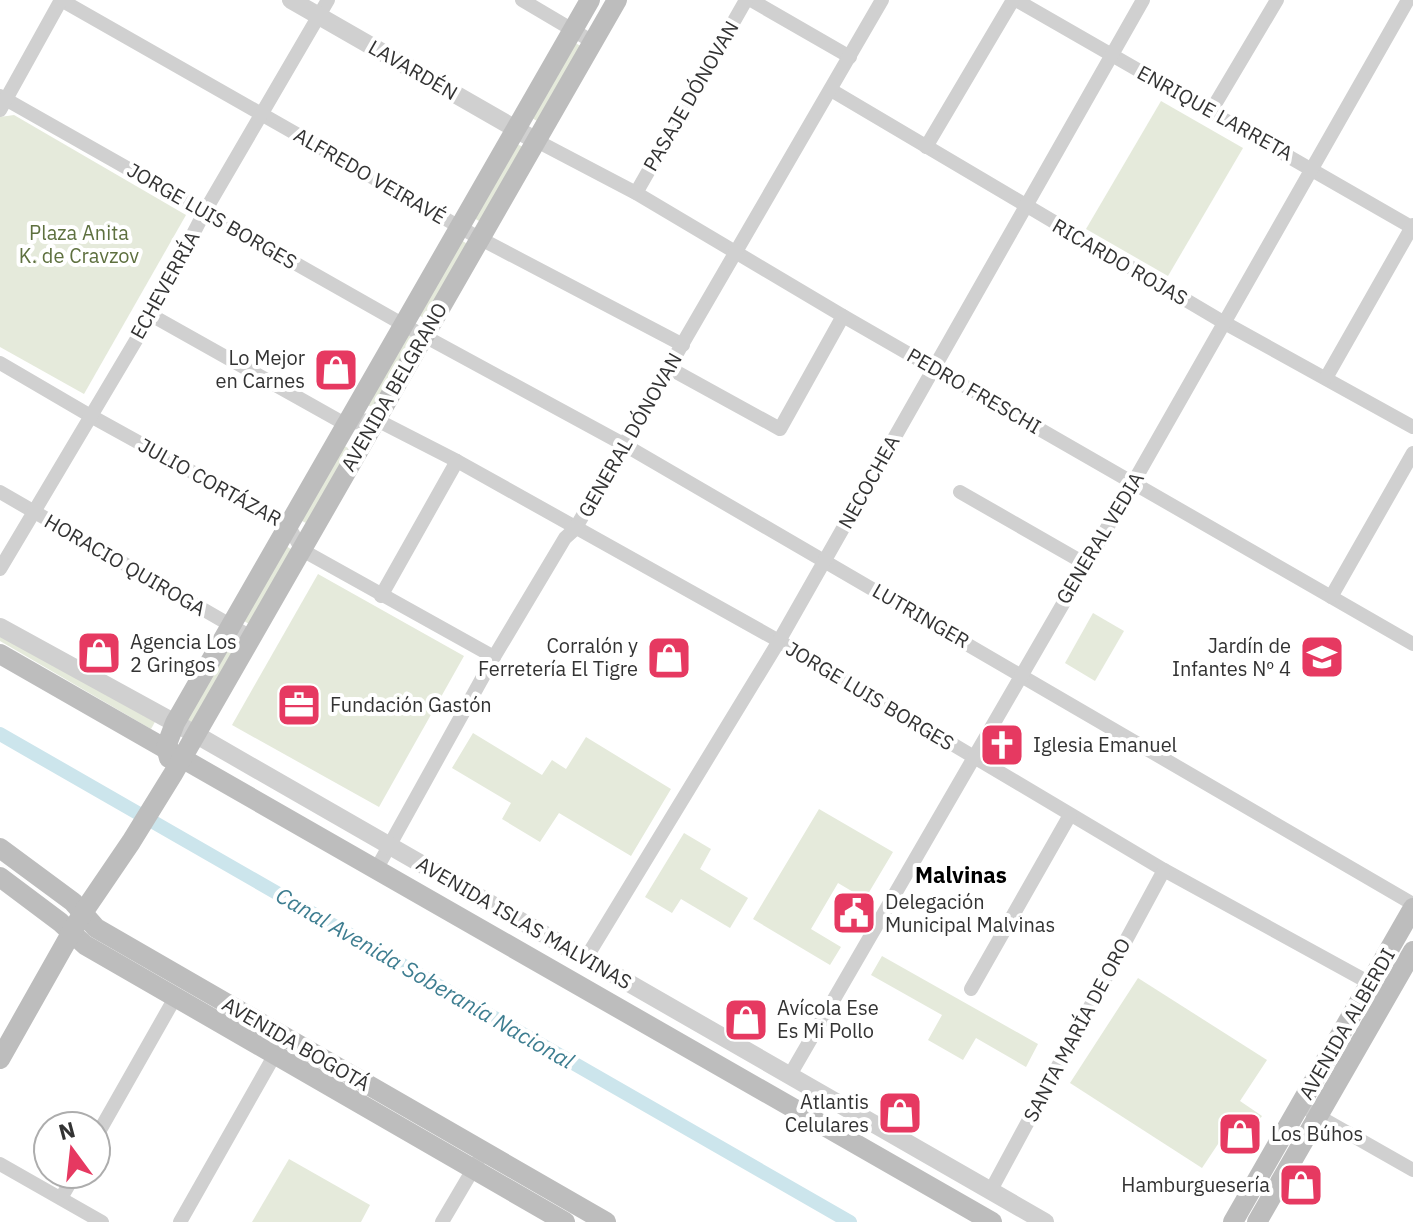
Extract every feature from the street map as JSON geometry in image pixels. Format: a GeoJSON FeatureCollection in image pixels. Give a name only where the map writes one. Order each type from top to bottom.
{"type":"FeatureCollection","features":[{"type":"Feature","properties":{"kind":"main road","name":"AVENIDA BELGRANO"},"geometry":{"type":"LineString","coordinates":[[174,759],[175,723],[590,0]]}},
{"type":"Feature","properties":{"kind":"main road","name":"AVENIDA BELGRANO"},"geometry":{"type":"LineString","coordinates":[[0,1059],[82,914],[153,806],[174,759],[195,734],[617,0]]}},
{"type":"Feature","properties":{"kind":"main road","name":"AVENIDA ISLAS MALVINAS"},"geometry":{"type":"LineString","coordinates":[[0,654],[174,759],[377,868],[563,978],[992,1222]]}},
{"type":"Feature","properties":{"kind":"main road","name":"AVENIDA BOGOTÁ"},"geometry":{"type":"LineString","coordinates":[[0,848],[73,902],[96,928],[472,1170],[565,1222]]}},
{"type":"Feature","properties":{"kind":"main road","name":"AVENIDA BOGOTÁ"},"geometry":{"type":"LineString","coordinates":[[0,877],[85,945],[176,996],[485,1151],[606,1222]]}},
{"type":"Feature","properties":{"kind":"main road","name":"AVENIDA ALBERDI"},"geometry":{"type":"LineString","coordinates":[[1233,1222],[1309,1111],[1380,988],[1413,906]]}},
{"type":"Feature","properties":{"kind":"main road","name":"AVENIDA ALBERDI"},"geometry":{"type":"LineString","coordinates":[[1380,988],[1413,951]]}},
{"type":"Feature","properties":{"kind":"main road","name":"AVENIDA ALBERDI"},"geometry":{"type":"LineString","coordinates":[[1257,1222],[1309,1111]]}},
{"type":"Feature","properties":{"kind":"street"},"geometry":{"type":"LineString","coordinates":[[2,102],[61,0]]}},
{"type":"Feature","properties":{"kind":"street","name":"ALFREDO VEIRAVÉ"},"geometry":{"type":"LineString","coordinates":[[61,0],[459,227],[683,345]]}},
{"type":"Feature","properties":{"kind":"street","name":"LAVARDÉN"},"geometry":{"type":"LineString","coordinates":[[291,0],[323,8],[535,140]]}},
{"type":"Feature","properties":{"kind":"street"},"geometry":{"type":"LineString","coordinates":[[522,0],[593,42]]}},
{"type":"Feature","properties":{"kind":"street"},"geometry":{"type":"LineString","coordinates":[[749,0],[850,57]]}},
{"type":"Feature","properties":{"kind":"street","name":"PASAJE DÓNOVAN"},"geometry":{"type":"LineString","coordinates":[[636,193],[749,0]]}},
{"type":"Feature","properties":{"kind":"street","name":"GENERAL DÓNOVAN"},"geometry":{"type":"LineString","coordinates":[[377,868],[494,657],[565,538],[575,529],[882,0]]}},
{"type":"Feature","properties":{"kind":"street"},"geometry":{"type":"LineString","coordinates":[[926,147],[1014,0]]}},
{"type":"Feature","properties":{"kind":"street","name":"ENRIQUE LARRETA"},"geometry":{"type":"LineString","coordinates":[[1014,0],[1413,227]]}},
{"type":"Feature","properties":{"kind":"street","name":"NECOCHEA"},"geometry":{"type":"LineString","coordinates":[[586,958],[779,641],[1143,0]]}},
{"type":"Feature","properties":{"kind":"street"},"geometry":{"type":"LineString","coordinates":[[1211,111],[1277,0]]}},
{"type":"Feature","properties":{"kind":"street","name":"GENERAL VEDIA"},"geometry":{"type":"LineString","coordinates":[[790,1075],[1408,0]]}},
{"type":"Feature","properties":{"kind":"street","name":"ECHEVERRÍA"},"geometry":{"type":"LineString","coordinates":[[0,569],[151,315],[205,211],[323,8]]}},
{"type":"Feature","properties":{"kind":"street","name":"RICARDO ROJAS"},"geometry":{"type":"LineString","coordinates":[[831,90],[1223,322],[1413,427]]}},
{"type":"Feature","properties":{"kind":"street","name":"JORGE LUIS BORGES"},"geometry":{"type":"LineString","coordinates":[[2,102],[205,211],[425,335]]}},
{"type":"Feature","properties":{"kind":"street","name":"PEDRO FRESCHI"},"geometry":{"type":"LineString","coordinates":[[535,140],[738,251],[843,316],[1413,644]]}},
{"type":"Feature","properties":{"kind":"street"},"geometry":{"type":"LineString","coordinates":[[1326,378],[1413,227]]}},
{"type":"Feature","properties":{"kind":"street"},"geometry":{"type":"LineString","coordinates":[[151,315],[345,424],[375,419]]}},
{"type":"Feature","properties":{"kind":"street"},"geometry":{"type":"LineString","coordinates":[[669,368],[780,429],[843,316]]}},
{"type":"Feature","properties":{"kind":"street","name":"LUTRINGER"},"geometry":{"type":"LineString","coordinates":[[425,335],[623,444],[1021,674],[1413,906]]}},
{"type":"Feature","properties":{"kind":"street","name":"JULIO CORTÁZAR"},"geometry":{"type":"LineString","coordinates":[[0,363],[288,525],[302,550]]}},
{"type":"Feature","properties":{"kind":"street","name":"JORGE LUIS BORGES"},"geometry":{"type":"LineString","coordinates":[[375,419],[457,461],[779,641],[1164,870],[1380,988]]}},
{"type":"Feature","properties":{"kind":"street"},"geometry":{"type":"LineString","coordinates":[[1331,597],[1413,453]]}},
{"type":"Feature","properties":{"kind":"street"},"geometry":{"type":"LineString","coordinates":[[381,596],[457,461]]}},
{"type":"Feature","properties":{"kind":"street","name":"HORACIO QUIROGA"},"geometry":{"type":"LineString","coordinates":[[0,492],[251,637]]}},
{"type":"Feature","properties":{"kind":"street"},"geometry":{"type":"LineString","coordinates":[[960,492],[1084,563]]}},
{"type":"Feature","properties":{"kind":"street"},"geometry":{"type":"LineString","coordinates":[[302,550],[494,657]]}},
{"type":"Feature","properties":{"kind":"street","name":"AVENIDA ISLAS MALVINAS"},"geometry":{"type":"LineString","coordinates":[[0,627],[195,734],[1045,1222]]}},
{"type":"Feature","properties":{"kind":"street"},"geometry":{"type":"LineString","coordinates":[[971,989],[1070,815]]}},
{"type":"Feature","properties":{"kind":"street","name":"SANTA MARÍA DE ORO"},"geometry":{"type":"LineString","coordinates":[[991,1190],[1164,870]]}},
{"type":"Feature","properties":{"kind":"street"},"geometry":{"type":"LineString","coordinates":[[111,1110],[176,996]]}},
{"type":"Feature","properties":{"kind":"street"},"geometry":{"type":"LineString","coordinates":[[180,1222],[279,1047]]}},
{"type":"Feature","properties":{"kind":"street"},"geometry":{"type":"LineString","coordinates":[[1309,1111],[1413,1170]]}},
{"type":"Feature","properties":{"kind":"street"},"geometry":{"type":"LineString","coordinates":[[442,1222],[485,1151]]}},
{"type":"Feature","properties":{"kind":"street"},"geometry":{"type":"LineString","coordinates":[[0,1164],[102,1222]]}},
{"type":"Feature","properties":{"kind":"street"},"geometry":{"type":"LineString","coordinates":[[61,1198],[66,1190]]}},
{"type":"Feature","properties":{"kind":"green space"},"geometry":{"type":"Polygon","coordinates":[[[574,42],[582,47],[539,122],[530,117],[574,42]]]}},
{"type":"Feature","properties":{"kind":"green space"},"geometry":{"type":"Polygon","coordinates":[[[1161,101],[1243,148],[1168,276],[1086,229],[1161,101]]]}},
{"type":"Feature","properties":{"kind":"green space","name":"Plaza Anita K. de Cravzov"},"geometry":{"type":"Polygon","coordinates":[[[14,115],[186,215],[84,394],[0,347],[0,117],[14,115]]]}},
{"type":"Feature","properties":{"kind":"green space"},"geometry":{"type":"Polygon","coordinates":[[[517,144],[525,148],[482,223],[474,218],[517,144]]]}},
{"type":"Feature","properties":{"kind":"green space"},"geometry":{"type":"Polygon","coordinates":[[[461,240],[469,245],[426,319],[418,315],[461,240]]]}},
{"type":"Feature","properties":{"kind":"green space"},"geometry":{"type":"Polygon","coordinates":[[[407,334],[415,339],[375,409],[366,404],[407,334]]]}},
{"type":"Feature","properties":{"kind":"green space"},"geometry":{"type":"Polygon","coordinates":[[[341,444],[350,449],[306,523],[298,519],[341,444]]]}},
{"type":"Feature","properties":{"kind":"green space"},"geometry":{"type":"Polygon","coordinates":[[[286,546],[294,551],[251,625],[242,620],[286,546]]]}},
{"type":"Feature","properties":{"kind":"green space"},"geometry":{"type":"Polygon","coordinates":[[[318,574],[464,656],[379,807],[232,725],[318,574]]]}},
{"type":"Feature","properties":{"kind":"green space"},"geometry":{"type":"Polygon","coordinates":[[[1093,613],[1124,631],[1095,681],[1065,663],[1093,613]]]}},
{"type":"Feature","properties":{"kind":"green space"},"geometry":{"type":"Polygon","coordinates":[[[0,635],[156,720],[151,729],[0,641],[0,635]]]}},
{"type":"Feature","properties":{"kind":"green space"},"geometry":{"type":"Polygon","coordinates":[[[234,637],[242,642],[194,725],[185,720],[234,637]]]}},
{"type":"Feature","properties":{"kind":"green space"},"geometry":{"type":"Polygon","coordinates":[[[473,733],[542,775],[552,760],[566,769],[586,737],[671,789],[631,856],[559,813],[540,842],[502,819],[511,803],[452,768],[473,733]]]}},
{"type":"Feature","properties":{"kind":"green space"},"geometry":{"type":"Polygon","coordinates":[[[819,809],[893,852],[865,899],[838,883],[811,929],[841,947],[830,965],[753,919],[819,809]]]}},
{"type":"Feature","properties":{"kind":"green space"},"geometry":{"type":"Polygon","coordinates":[[[684,833],[711,849],[700,869],[748,898],[730,928],[681,899],[672,913],[645,897],[684,833]]]}},
{"type":"Feature","properties":{"kind":"green space"},"geometry":{"type":"Polygon","coordinates":[[[882,956],[1038,1044],[1026,1067],[976,1038],[963,1060],[928,1040],[942,1015],[871,975],[882,956]]]}},
{"type":"Feature","properties":{"kind":"green space"},"geometry":{"type":"Polygon","coordinates":[[[1138,978],[1267,1060],[1240,1101],[1262,1116],[1250,1134],[1232,1123],[1202,1168],[1070,1083],[1138,978]]]}},
{"type":"Feature","properties":{"kind":"green space"},"geometry":{"type":"Polygon","coordinates":[[[289,1159],[370,1205],[361,1222],[252,1222],[289,1159]]]}},
{"type":"Feature","properties":{"kind":"waterway","name":"Canal Avenida Soberanía Nacional"},"geometry":{"type":"LineString","coordinates":[[0,734],[850,1222]]}},
{"type":"Feature","properties":{"kind":"place","name":"Lo Mejor en Carnes"},"geometry":{"type":"Point","coordinates":[336,370]}},
{"type":"Feature","properties":{"kind":"place","name":"Agencia Los 2 Gringos"},"geometry":{"type":"Point","coordinates":[99,653]}},
{"type":"Feature","properties":{"kind":"place","name":"Jardín de Infantes Nº 4"},"geometry":{"type":"Point","coordinates":[1322,657]}},
{"type":"Feature","properties":{"kind":"place","name":"Corralón y Ferretería El Tigre"},"geometry":{"type":"Point","coordinates":[669,658]}},
{"type":"Feature","properties":{"kind":"place","name":"Fundación Gastón"},"geometry":{"type":"Point","coordinates":[299,705]}},
{"type":"Feature","properties":{"kind":"place","name":"Iglesia Emanuel"},"geometry":{"type":"Point","coordinates":[1002,745]}},
{"type":"Feature","properties":{"kind":"place","name":"Delegación Municipal Malvinas"},"geometry":{"type":"Point","coordinates":[854,913]}},
{"type":"Feature","properties":{"kind":"place","name":"Avícola Ese Es Mi Pollo"},"geometry":{"type":"Point","coordinates":[746,1020]}},
{"type":"Feature","properties":{"kind":"place","name":"Atlantis Celulares"},"geometry":{"type":"Point","coordinates":[900,1113]}},
{"type":"Feature","properties":{"kind":"place","name":"Los Búhos"},"geometry":{"type":"Point","coordinates":[1240,1134]}},
{"type":"Feature","properties":{"kind":"place","name":"Hamburguesería"},"geometry":{"type":"Point","coordinates":[1301,1185]}},
{"type":"Feature","properties":{"kind":"district","name":"Malvinas"},"geometry":{"type":"Point","coordinates":[961,875]}}]}
